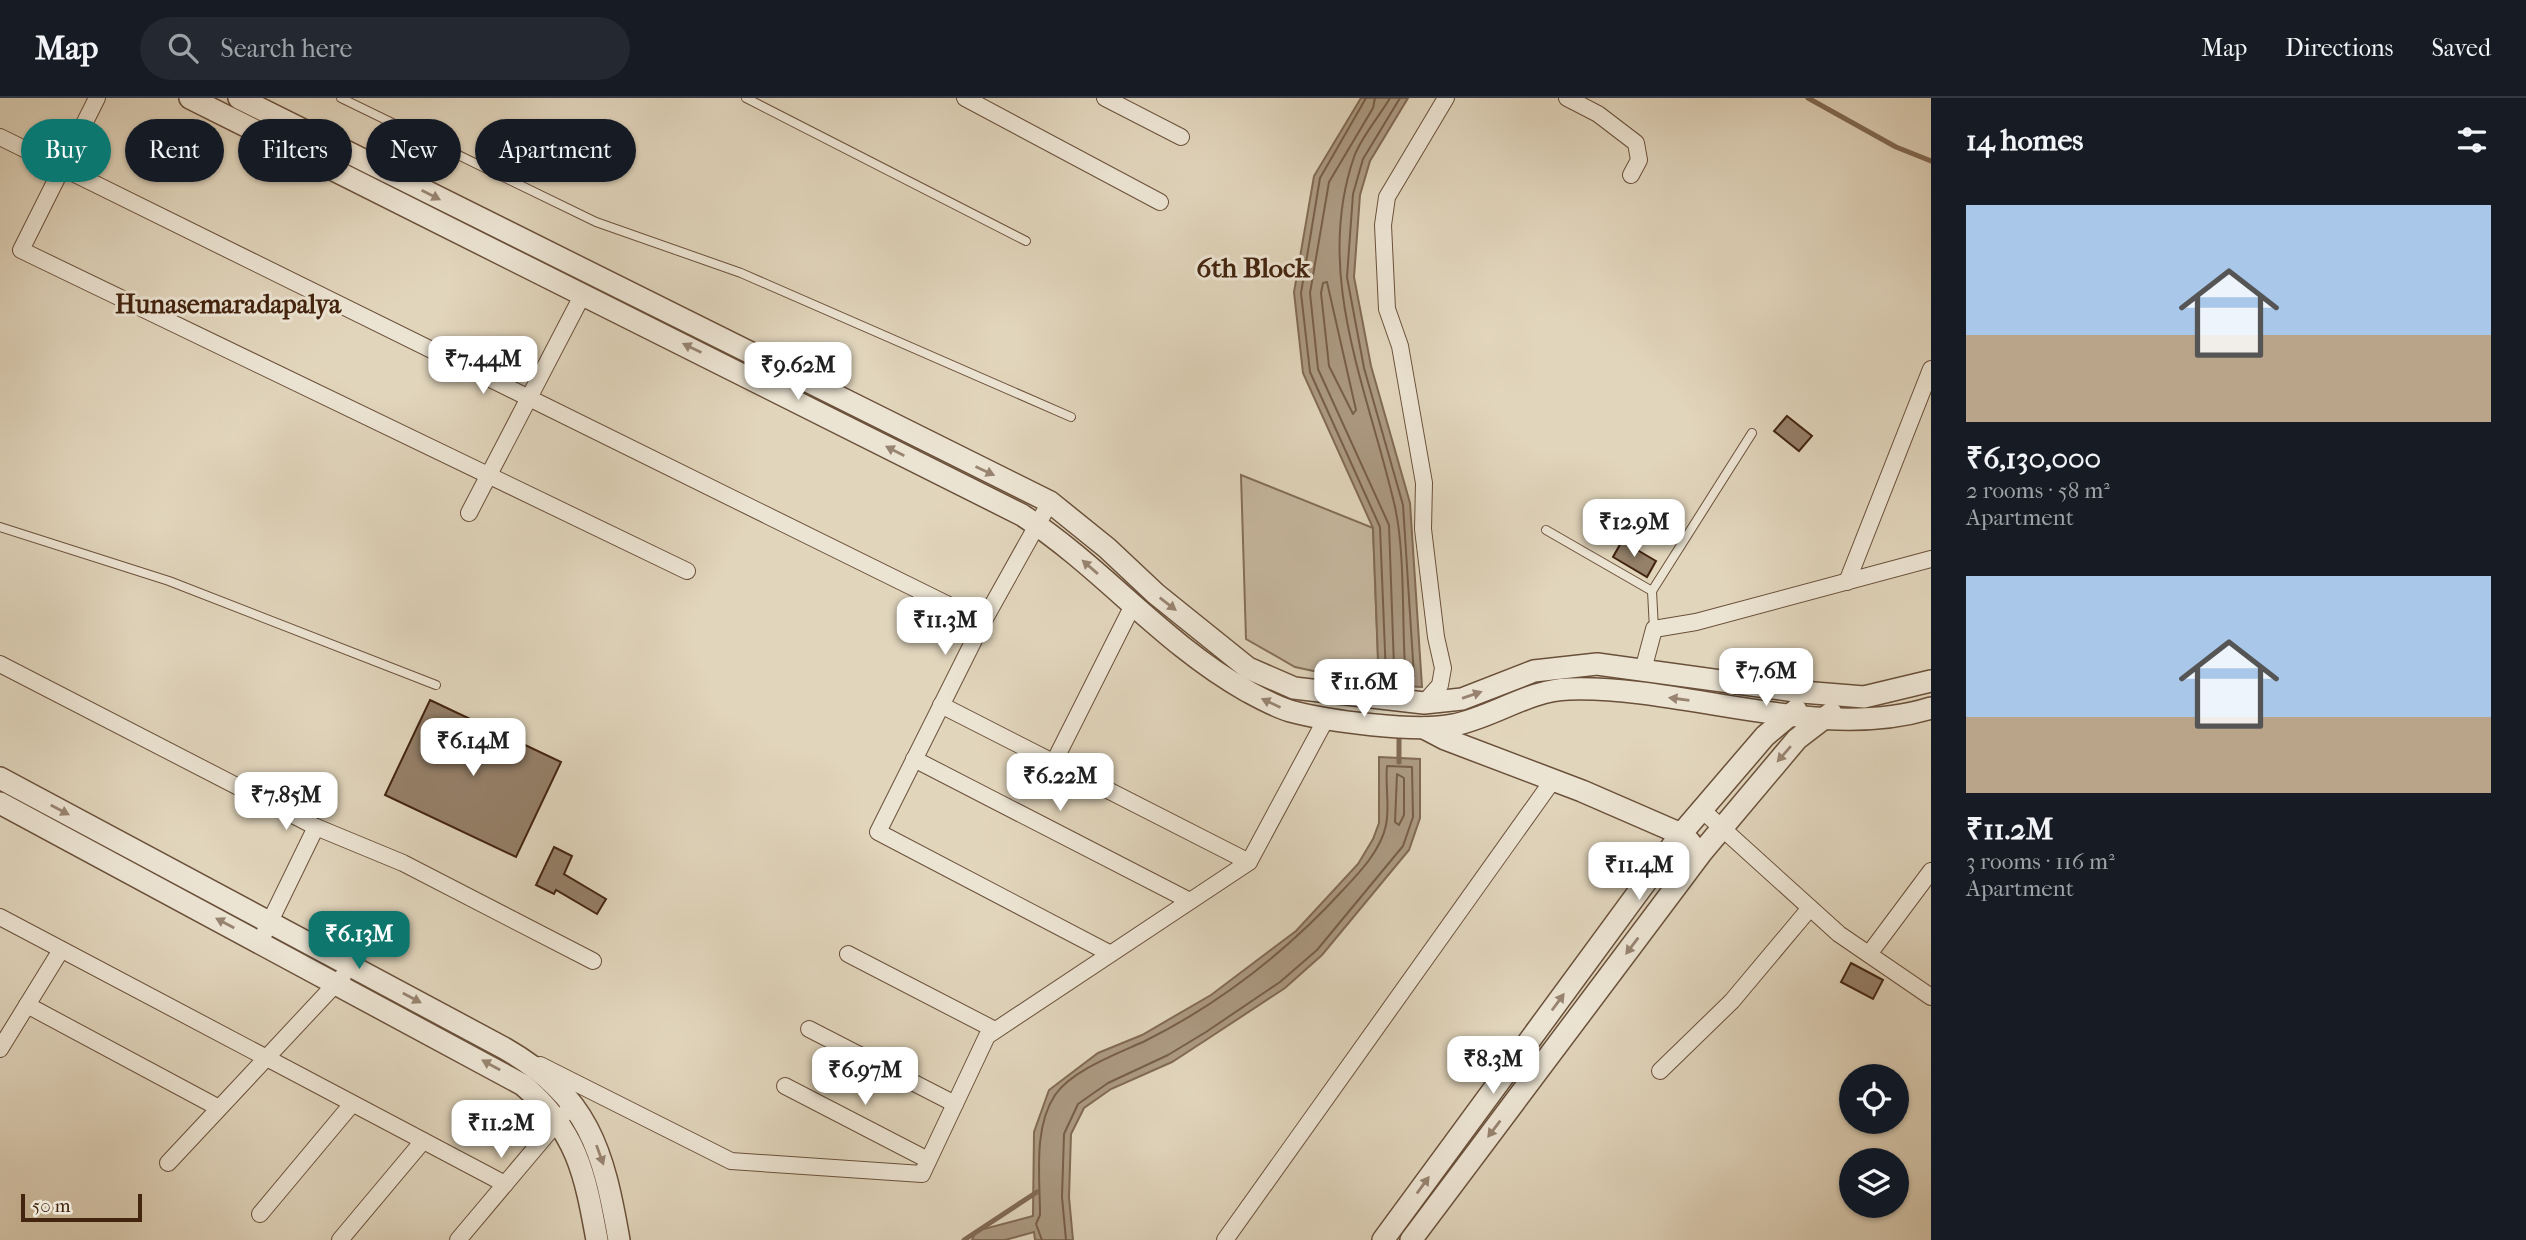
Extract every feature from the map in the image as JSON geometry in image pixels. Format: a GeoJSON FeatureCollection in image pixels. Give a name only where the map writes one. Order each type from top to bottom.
{"type":"FeatureCollection","features":[{"type":"Feature","properties":{"kind":"street"},"geometry":{"type":"LineString","coordinates":[[86,119],[97,98]]}},
{"type":"Feature","properties":{"kind":"street"},"geometry":{"type":"LineString","coordinates":[[190,98],[1037,525],[1065,545],[1133,605],[1224,678],[1289,711],[1424,728],[1454,725],[1531,697],[1566,688],[1611,690],[1824,717],[1893,718],[1927,711]]}},
{"type":"Feature","properties":{"kind":"street"},"geometry":{"type":"LineString","coordinates":[[239,98],[1050,502],[1107,548],[1156,594],[1248,668],[1294,688],[1406,702],[1462,699],[1534,671],[1597,664],[1820,694],[1856,696],[1902,689],[1931,681]]}},
{"type":"Feature","properties":{"kind":"street"},"geometry":{"type":"LineString","coordinates":[[965,98],[1160,202]]}},
{"type":"Feature","properties":{"kind":"street"},"geometry":{"type":"LineString","coordinates":[[1105,98],[1181,137]]}},
{"type":"Feature","properties":{"kind":"street"},"geometry":{"type":"LineString","coordinates":[[1406,702],[1440,685],[1443,668],[1436,637],[1423,529],[1424,483],[1400,346],[1387,309],[1383,225],[1387,197],[1446,98]]}},
{"type":"Feature","properties":{"kind":"street"},"geometry":{"type":"LineString","coordinates":[[1567,98],[1598,114],[1636,143],[1639,160],[1631,175]]}},
{"type":"Feature","properties":{"kind":"street"},"geometry":{"type":"LineString","coordinates":[[0,137],[21,148]]}},
{"type":"Feature","properties":{"kind":"street"},"geometry":{"type":"LineString","coordinates":[[55,182],[21,250],[687,571]]}},
{"type":"Feature","properties":{"kind":"street"},"geometry":{"type":"LineString","coordinates":[[90,182],[983,622]]}},
{"type":"Feature","properties":{"kind":"street"},"geometry":{"type":"LineString","coordinates":[[469,513],[583,294]]}},
{"type":"Feature","properties":{"kind":"street"},"geometry":{"type":"LineString","coordinates":[[1847,582],[1931,369]]}},
{"type":"Feature","properties":{"kind":"street"},"geometry":{"type":"LineString","coordinates":[[1050,502],[983,622],[878,832],[1110,953]]}},
{"type":"Feature","properties":{"kind":"street"},"geometry":{"type":"LineString","coordinates":[[1643,670],[1654,629],[1696,622],[1931,559]]}},
{"type":"Feature","properties":{"kind":"street"},"geometry":{"type":"LineString","coordinates":[[1054,762],[1133,605]]}},
{"type":"Feature","properties":{"kind":"street"},"geometry":{"type":"LineString","coordinates":[[0,664],[316,827],[403,863],[593,961]]}},
{"type":"Feature","properties":{"kind":"street"},"geometry":{"type":"LineString","coordinates":[[1383,1240],[1681,834],[1765,736],[1790,714],[1820,694]]}},
{"type":"Feature","properties":{"kind":"street"},"geometry":{"type":"LineString","coordinates":[[1411,1240],[1702,852],[1797,739],[1856,696]]}},
{"type":"Feature","properties":{"kind":"street"},"geometry":{"type":"LineString","coordinates":[[1406,702],[1424,728],[1445,739],[1553,780],[1681,834],[1702,852]]}},
{"type":"Feature","properties":{"kind":"street"},"geometry":{"type":"LineString","coordinates":[[941,705],[1249,862]]}},
{"type":"Feature","properties":{"kind":"street"},"geometry":{"type":"LineString","coordinates":[[0,803],[265,932],[352,966],[505,1048],[731,1161],[922,1174],[987,1036],[1249,862],[1327,717]]}},
{"type":"Feature","properties":{"kind":"street"},"geometry":{"type":"LineString","coordinates":[[914,759],[1190,901]]}},
{"type":"Feature","properties":{"kind":"street"},"geometry":{"type":"LineString","coordinates":[[0,778],[265,932],[337,983],[510,1075],[536,1096],[559,1121],[581,1164],[597,1240]]}},
{"type":"Feature","properties":{"kind":"street"},"geometry":{"type":"LineString","coordinates":[[1225,1240],[1553,780]]}},
{"type":"Feature","properties":{"kind":"street"},"geometry":{"type":"LineString","coordinates":[[1702,810],[1810,908],[1931,997]]}},
{"type":"Feature","properties":{"kind":"street"},"geometry":{"type":"LineString","coordinates":[[265,932],[316,827]]}},
{"type":"Feature","properties":{"kind":"street"},"geometry":{"type":"LineString","coordinates":[[1869,954],[1931,871]]}},
{"type":"Feature","properties":{"kind":"street"},"geometry":{"type":"LineString","coordinates":[[1660,1071],[1732,1001],[1810,908]]}},
{"type":"Feature","properties":{"kind":"street"},"geometry":{"type":"LineString","coordinates":[[0,917],[505,1184]]}},
{"type":"Feature","properties":{"kind":"street"},"geometry":{"type":"LineString","coordinates":[[0,1049],[61,950]]}},
{"type":"Feature","properties":{"kind":"street"},"geometry":{"type":"LineString","coordinates":[[848,954],[995,1030]]}},
{"type":"Feature","properties":{"kind":"street"},"geometry":{"type":"LineString","coordinates":[[168,1163],[352,966]]}},
{"type":"Feature","properties":{"kind":"street"},"geometry":{"type":"LineString","coordinates":[[27,1004],[219,1108]]}},
{"type":"Feature","properties":{"kind":"street"},"geometry":{"type":"LineString","coordinates":[[809,1029],[955,1104]]}},
{"type":"Feature","properties":{"kind":"street"},"geometry":{"type":"LineString","coordinates":[[505,1048],[537,1068],[573,1104],[602,1157],[619,1240]]}},
{"type":"Feature","properties":{"kind":"street"},"geometry":{"type":"LineString","coordinates":[[785,1086],[929,1160]]}},
{"type":"Feature","properties":{"kind":"street"},"geometry":{"type":"LineString","coordinates":[[260,1214],[352,1104]]}},
{"type":"Feature","properties":{"kind":"street"},"geometry":{"type":"LineString","coordinates":[[458,1240],[573,1104]]}},
{"type":"Feature","properties":{"kind":"street"},"geometry":{"type":"LineString","coordinates":[[340,1240],[423,1141]]}},
{"type":"Feature","properties":{"kind":"lane"},"geometry":{"type":"LineString","coordinates":[[341,98],[596,222],[741,273],[1071,417]]}},
{"type":"Feature","properties":{"kind":"lane"},"geometry":{"type":"LineString","coordinates":[[746,98],[1026,241]]}},
{"type":"Feature","properties":{"kind":"lane"},"geometry":{"type":"LineString","coordinates":[[1654,629],[1652,591],[1752,433]]}},
{"type":"Feature","properties":{"kind":"lane"},"geometry":{"type":"LineString","coordinates":[[0,527],[169,582],[436,685]]}},
{"type":"Feature","properties":{"kind":"lane"},"geometry":{"type":"LineString","coordinates":[[1546,530],[1652,591]]}},
{"type":"Feature","properties":{"kind":"shaded area"},"geometry":{"type":"Polygon","coordinates":[[[1241,475],[1373,528],[1379,685],[1295,667],[1246,639],[1241,475]]]}},
{"type":"Feature","properties":{"kind":"water"},"geometry":{"type":"Polygon","coordinates":[[[1361,98],[1408,98],[1370,161],[1360,195],[1354,277],[1371,366],[1410,503],[1422,687],[1379,685],[1373,528],[1303,373],[1294,292],[1314,176],[1361,98]]]}},
{"type":"Feature","properties":{"kind":"water"},"geometry":{"type":"Polygon","coordinates":[[[1379,757],[1420,759],[1420,818],[1409,850],[1322,955],[1285,988],[1172,1062],[1111,1089],[1084,1108],[1071,1134],[1069,1197],[1073,1240],[1035,1240],[1034,1232],[1005,1240],[972,1240],[976,1231],[1033,1216],[1034,1132],[1049,1090],[1098,1053],[1142,1035],[1211,995],[1296,931],[1358,864],[1379,823],[1379,757]]]}},
{"type":"Feature","properties":{"kind":"building"},"geometry":{"type":"Polygon","coordinates":[[[1787,416],[1812,436],[1799,451],[1774,431],[1787,416]]]}},
{"type":"Feature","properties":{"kind":"building"},"geometry":{"type":"Polygon","coordinates":[[[1622,541],[1656,561],[1647,577],[1613,557],[1622,541]]]}},
{"type":"Feature","properties":{"kind":"building"},"geometry":{"type":"Polygon","coordinates":[[[430,700],[561,762],[516,857],[385,795],[430,700]]]}},
{"type":"Feature","properties":{"kind":"building"},"geometry":{"type":"Polygon","coordinates":[[[554,847],[572,856],[564,874],[606,899],[597,914],[556,890],[554,894],[536,885],[554,847]]]}},
{"type":"Feature","properties":{"kind":"building"},"geometry":{"type":"Polygon","coordinates":[[[1851,963],[1883,980],[1873,999],[1841,982],[1851,963]]]}},
{"type":"Feature","properties":{"kind":"waterway"},"geometry":{"type":"LineString","coordinates":[[1808,98],[1896,147],[1931,161]]}},
{"type":"Feature","properties":{"kind":"waterway"},"geometry":{"type":"LineString","coordinates":[[1399,733],[1399,762]]}},
{"type":"Feature","properties":{"kind":"waterway"},"geometry":{"type":"LineString","coordinates":[[964,1240],[1037,1192]]}},
{"type":"Feature","properties":{"kind":"district","name":"6th Block"},"geometry":{"type":"Point","coordinates":[1253,267]}},
{"type":"Feature","properties":{"kind":"district","name":"Hunasemaradapalya"},"geometry":{"type":"Point","coordinates":[228,304]}}]}
